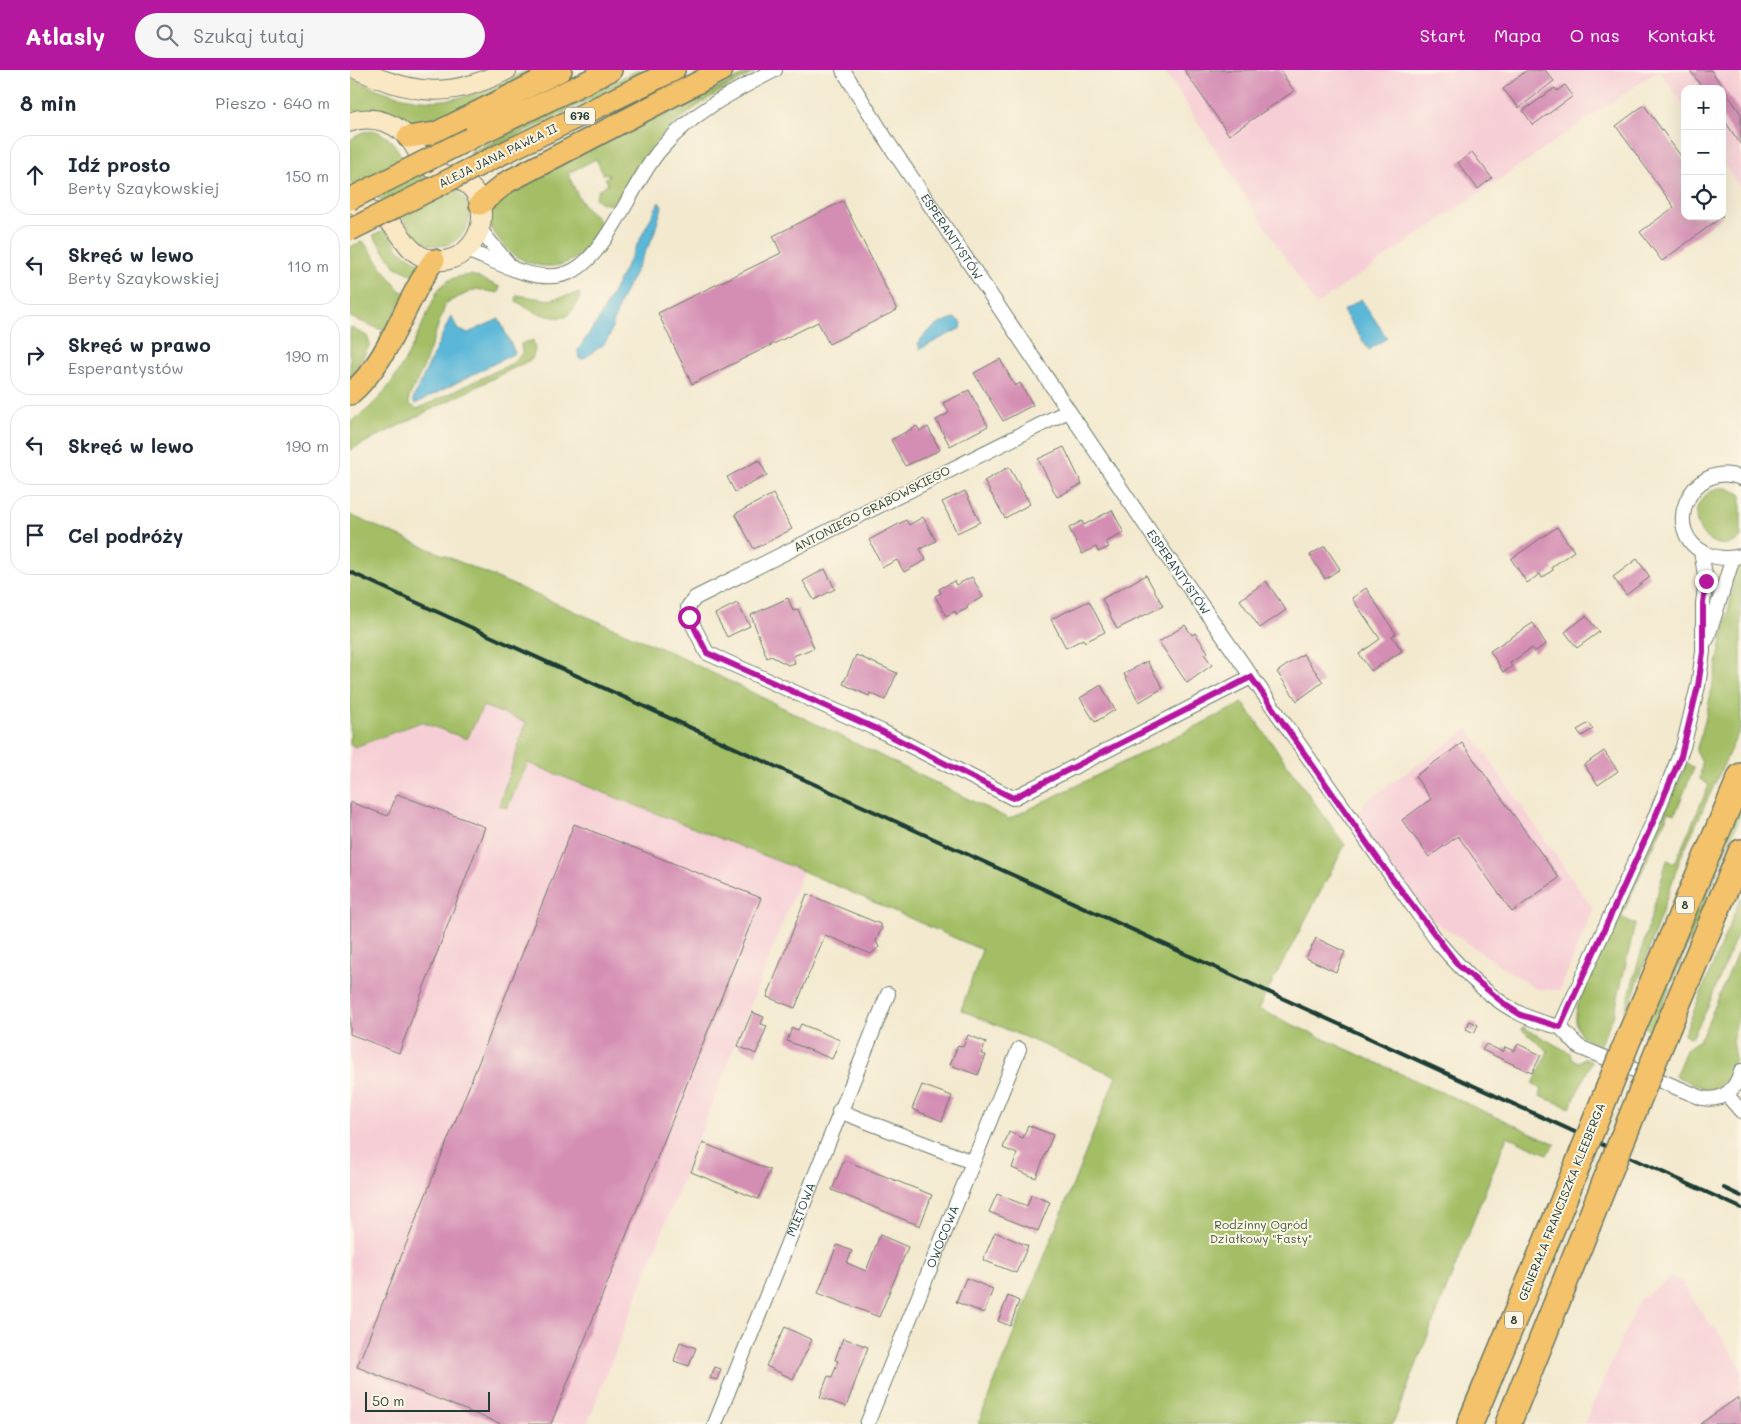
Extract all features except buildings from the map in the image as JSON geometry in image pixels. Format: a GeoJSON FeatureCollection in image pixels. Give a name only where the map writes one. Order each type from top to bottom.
{"type":"FeatureCollection","features":[{"type":"Feature","properties":{"kind":"highway","name":"GENERAŁA FRANCISZKA KLEEBERGA"},"geometry":{"type":"LineString","coordinates":[[1470,1424],[1630,1035],[1741,776]]}},
{"type":"Feature","properties":{"kind":"highway"},"geometry":{"type":"LineString","coordinates":[[1508,1424],[1660,1046],[1741,852]]}},
{"type":"Feature","properties":{"kind":"main road"},"geometry":{"type":"LineString","coordinates":[[408,137],[436,133],[562,70]]}},
{"type":"Feature","properties":{"kind":"main road","name":"676"},"geometry":{"type":"LineString","coordinates":[[350,200],[471,138],[611,70]]}},
{"type":"Feature","properties":{"kind":"main road","name":"ALEJA JANA PAWŁA II"},"geometry":{"type":"LineString","coordinates":[[350,230],[674,70]]}},
{"type":"Feature","properties":{"kind":"main road"},"geometry":{"type":"LineString","coordinates":[[480,204],[506,182],[722,70]]}},
{"type":"Feature","properties":{"kind":"main road"},"geometry":{"type":"LineString","coordinates":[[350,394],[377,364],[392,341],[423,275],[434,260]]}},
{"type":"Feature","properties":{"kind":"street"},"geometry":{"type":"LineString","coordinates":[[358,70],[404,88],[452,90],[471,85],[508,70]]}},
{"type":"Feature","properties":{"kind":"street"},"geometry":{"type":"LineString","coordinates":[[466,250],[512,267],[525,274],[546,277],[568,274],[580,266],[602,244],[645,168],[684,124],[711,104],[774,70]]}},
{"type":"Feature","properties":{"kind":"street","name":"ESPERANTYSTÓW"},"geometry":{"type":"LineString","coordinates":[[843,70],[889,144],[1068,411],[1385,869],[1458,965],[1514,1011],[1533,1020],[1560,1027]]}},
{"type":"Feature","properties":{"kind":"street"},"geometry":{"type":"LineString","coordinates":[[350,121],[367,118],[382,120],[397,127],[408,137],[430,168],[463,181],[470,187],[480,204],[482,222],[480,230],[466,250],[447,259],[434,260],[420,256],[410,248],[393,225],[383,217],[350,200]]}},
{"type":"Feature","properties":{"kind":"street"},"geometry":{"type":"LineString","coordinates":[[480,230],[512,267]]}},
{"type":"Feature","properties":{"kind":"street","name":"ANTONIEGO GRABOWSKIEGO"},"geometry":{"type":"LineString","coordinates":[[1068,411],[695,598],[688,607],[689,617],[707,653],[881,731],[1013,798],[1251,677]]}},
{"type":"Feature","properties":{"kind":"street"},"geometry":{"type":"LineString","coordinates":[[1703,652],[1737,557],[1716,558],[1701,552],[1688,538],[1683,512],[1689,495],[1694,488],[1709,478],[1727,475],[1741,478]]}},
{"type":"Feature","properties":{"kind":"street"},"geometry":{"type":"LineString","coordinates":[[1701,552],[1706,581],[1703,603],[1703,652],[1696,694],[1681,756],[1560,1027],[1579,1047],[1674,1087],[1708,1099],[1727,1095],[1735,1085],[1741,1071]]}},
{"type":"Feature","properties":{"kind":"street","name":"MIĘTOWA"},"geometry":{"type":"LineString","coordinates":[[715,1424],[839,1111],[888,994]]}},
{"type":"Feature","properties":{"kind":"street","name":"OWOCOWA"},"geometry":{"type":"LineString","coordinates":[[867,1424],[1019,1049]]}},
{"type":"Feature","properties":{"kind":"street"},"geometry":{"type":"LineString","coordinates":[[1727,1095],[1741,1111]]}},
{"type":"Feature","properties":{"kind":"street"},"geometry":{"type":"LineString","coordinates":[[839,1111],[972,1162]]}},
{"type":"Feature","properties":{"kind":"shaded area"},"geometry":{"type":"Polygon","coordinates":[[[1164,70],[1659,70],[1316,305],[1164,70]]]}},
{"type":"Feature","properties":{"kind":"shaded area"},"geometry":{"type":"Polygon","coordinates":[[[1659,70],[1741,70],[1741,189],[1726,168],[1726,85],[1681,85],[1681,101],[1659,70]]]}},
{"type":"Feature","properties":{"kind":"shaded area"},"geometry":{"type":"Polygon","coordinates":[[[483,706],[526,722],[499,804],[507,807],[527,763],[803,871],[587,1424],[350,1424],[350,746],[355,747],[421,722],[467,739],[483,706]]]}},
{"type":"Feature","properties":{"kind":"shaded area"},"geometry":{"type":"Polygon","coordinates":[[[1468,729],[1593,909],[1560,990],[1536,989],[1431,919],[1357,820],[1365,802],[1468,729]]]}},
{"type":"Feature","properties":{"kind":"shaded area"},"geometry":{"type":"Polygon","coordinates":[[[1672,1277],[1682,1283],[1711,1326],[1715,1327],[1741,1368],[1741,1424],[1584,1424],[1639,1300],[1672,1277]]]}},
{"type":"Feature","properties":{"kind":"green space"},"geometry":{"type":"Polygon","coordinates":[[[529,70],[538,70],[458,109],[459,112],[422,127],[409,125],[393,116],[350,110],[350,78],[400,96],[421,100],[441,100],[481,91],[529,70]]]}},
{"type":"Feature","properties":{"kind":"green space"},"geometry":{"type":"Polygon","coordinates":[[[638,70],[649,70],[475,157],[470,153],[638,70]]]}},
{"type":"Feature","properties":{"kind":"green space"},"geometry":{"type":"Polygon","coordinates":[[[753,70],[759,70],[706,100],[669,129],[652,147],[622,191],[610,205],[600,202],[595,198],[599,189],[608,184],[605,178],[609,176],[607,173],[603,174],[596,159],[568,173],[583,204],[599,221],[599,227],[589,244],[579,255],[568,262],[556,266],[543,266],[531,263],[519,258],[508,250],[494,232],[490,224],[490,218],[493,209],[503,195],[659,114],[661,117],[753,70]]]}},
{"type":"Feature","properties":{"kind":"green space"},"geometry":{"type":"Polygon","coordinates":[[[376,131],[395,145],[404,161],[414,172],[444,184],[461,195],[467,205],[469,216],[467,226],[455,241],[445,245],[434,246],[423,242],[411,232],[396,210],[350,183],[350,140],[363,132],[376,131]]]}},
{"type":"Feature","properties":{"kind":"green space"},"geometry":{"type":"Polygon","coordinates":[[[386,229],[399,250],[422,265],[415,276],[396,267],[373,236],[386,229]]]}},
{"type":"Feature","properties":{"kind":"green space"},"geometry":{"type":"Polygon","coordinates":[[[363,241],[399,290],[406,293],[387,328],[382,330],[350,317],[350,247],[363,241]]]}},
{"type":"Feature","properties":{"kind":"green space"},"geometry":{"type":"Polygon","coordinates":[[[472,275],[500,287],[498,293],[476,289],[446,303],[424,366],[409,397],[409,404],[417,409],[513,363],[522,353],[521,344],[533,340],[535,350],[532,359],[350,450],[350,422],[366,410],[393,380],[413,345],[438,290],[453,278],[472,275]]]}},
{"type":"Feature","properties":{"kind":"green space"},"geometry":{"type":"Polygon","coordinates":[[[579,293],[580,297],[573,310],[566,317],[552,317],[527,308],[516,301],[517,295],[549,300],[579,293]]]}},
{"type":"Feature","properties":{"kind":"green space"},"geometry":{"type":"Polygon","coordinates":[[[350,327],[367,336],[370,344],[350,381],[350,327]]]}},
{"type":"Feature","properties":{"kind":"green space"},"geometry":{"type":"Polygon","coordinates":[[[1718,488],[1727,488],[1741,494],[1741,538],[1729,544],[1717,544],[1707,538],[1700,530],[1696,519],[1698,507],[1704,496],[1718,488]]]}},
{"type":"Feature","properties":{"kind":"green space","name":"Rodzinny Ogród Działkowy \"Fasty\""},"geometry":{"type":"Polygon","coordinates":[[[350,515],[672,653],[1009,819],[1243,703],[1345,845],[1258,1009],[1556,1144],[1547,1154],[1507,1136],[1393,1424],[978,1424],[1116,1076],[961,1010],[982,950],[803,871],[528,763],[507,808],[499,805],[526,722],[483,706],[467,739],[421,722],[355,747],[350,745],[350,515]]]}},
{"type":"Feature","properties":{"kind":"green space"},"geometry":{"type":"Polygon","coordinates":[[[1741,566],[1741,727],[1680,859],[1627,1014],[1624,1013],[1667,860],[1675,863],[1709,785],[1700,779],[1702,763],[1696,751],[1705,721],[1734,583],[1729,581],[1736,569],[1741,566]]]}},
{"type":"Feature","properties":{"kind":"green space"},"geometry":{"type":"Polygon","coordinates":[[[1687,763],[1694,768],[1675,814],[1669,812],[1621,917],[1635,924],[1614,1015],[1599,1046],[1586,1039],[1578,1030],[1576,1012],[1578,1004],[1687,763]]]}},
{"type":"Feature","properties":{"kind":"green space"},"geometry":{"type":"Polygon","coordinates":[[[1741,799],[1741,814],[1652,1031],[1644,1028],[1741,799]]]}},
{"type":"Feature","properties":{"kind":"green space"},"geometry":{"type":"Polygon","coordinates":[[[1741,897],[1741,925],[1706,1011],[1693,1036],[1689,1037],[1684,1034],[1741,897]]]}},
{"type":"Feature","properties":{"kind":"green space"},"geometry":{"type":"Polygon","coordinates":[[[1737,954],[1741,955],[1741,1006],[1732,1041],[1735,1059],[1728,1078],[1714,1089],[1707,1090],[1675,1076],[1687,1048],[1698,1041],[1704,1032],[1737,954]]]}},
{"type":"Feature","properties":{"kind":"green space"},"geometry":{"type":"Polygon","coordinates":[[[1523,1027],[1570,1053],[1572,1059],[1579,1062],[1585,1058],[1592,1061],[1570,1108],[1540,1096],[1542,1089],[1533,1084],[1548,1051],[1521,1029],[1523,1027]]]}},
{"type":"Feature","properties":{"kind":"water"},"geometry":{"type":"Polygon","coordinates":[[[659,202],[662,207],[653,237],[621,299],[609,337],[603,345],[583,359],[579,359],[578,350],[599,319],[659,202]]]}},
{"type":"Feature","properties":{"kind":"water"},"geometry":{"type":"Polygon","coordinates":[[[1361,299],[1387,338],[1369,350],[1343,311],[1361,299]]]}},
{"type":"Feature","properties":{"kind":"water"},"geometry":{"type":"Polygon","coordinates":[[[451,316],[458,330],[468,333],[499,319],[515,353],[415,404],[413,399],[451,316]]]}},
{"type":"Feature","properties":{"kind":"water"},"geometry":{"type":"Polygon","coordinates":[[[954,318],[962,323],[961,328],[920,349],[918,344],[929,331],[954,318]]]}},
{"type":"Feature","properties":{"kind":"railway"},"geometry":{"type":"LineString","coordinates":[[350,572],[1741,1208]]}},
{"type":"Feature","properties":{"kind":"railway"},"geometry":{"type":"LineString","coordinates":[[1724,1188],[1741,1196]]}},
{"type":"Feature","properties":{"kind":"route"},"geometry":{"type":"LineString","coordinates":[[689,617],[707,653],[881,731],[1013,798],[1251,677],[1385,869],[1438,942],[1458,965],[1507,1006],[1521,1015],[1560,1027],[1681,756],[1698,686],[1703,652],[1703,603],[1706,581]]}}]}
